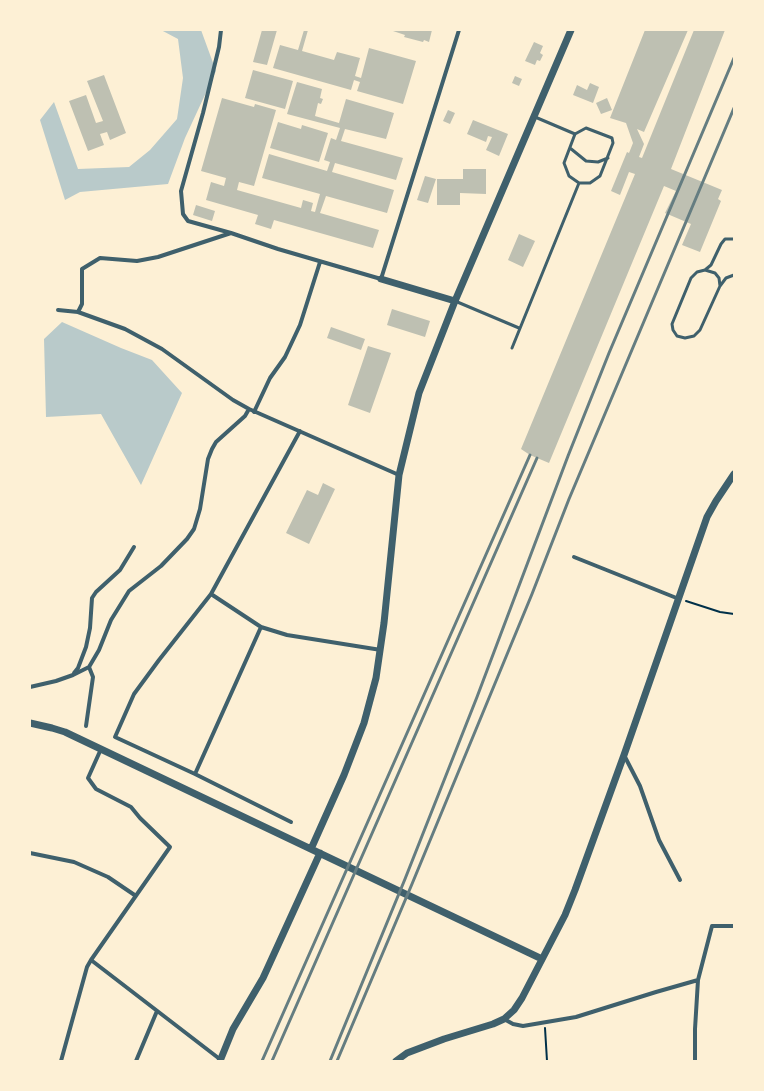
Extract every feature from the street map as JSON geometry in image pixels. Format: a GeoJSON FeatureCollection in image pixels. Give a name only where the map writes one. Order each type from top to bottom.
{"type":"FeatureCollection","features":[{"type":"Feature","properties":{"kind":"street"},"geometry":{"type":"LineString","coordinates":[[221,30],[219,47],[181,191],[183,214],[188,221],[231,233],[320,262],[455,301]]}},
{"type":"Feature","properties":{"kind":"street"},"geometry":{"type":"LineString","coordinates":[[382,279],[459,30]]}},
{"type":"Feature","properties":{"kind":"street"},"geometry":{"type":"LineString","coordinates":[[311,849],[344,776],[364,723],[376,678],[399,474],[419,393],[455,301],[571,30]]}},
{"type":"Feature","properties":{"kind":"street"},"geometry":{"type":"LineString","coordinates":[[78,312],[82,304],[82,269],[100,258],[137,261],[158,257],[231,233]]}},
{"type":"Feature","properties":{"kind":"street"},"geometry":{"type":"LineString","coordinates":[[254,412],[270,378],[285,357],[300,325],[320,262]]}},
{"type":"Feature","properties":{"kind":"street"},"geometry":{"type":"LineString","coordinates":[[58,310],[78,312],[125,329],[162,349],[233,400],[254,412],[399,474]]}},
{"type":"Feature","properties":{"kind":"street"},"geometry":{"type":"LineString","coordinates":[[30,687],[56,681],[89,667],[99,650],[111,620],[129,591],[161,566],[188,539],[194,529],[200,509],[208,459],[212,449],[216,442],[245,416],[249,409]]}},
{"type":"Feature","properties":{"kind":"street"},"geometry":{"type":"LineString","coordinates":[[291,822],[195,774],[115,738],[134,694],[211,594],[300,431]]}},
{"type":"Feature","properties":{"kind":"street"},"geometry":{"type":"LineString","coordinates":[[396,1061],[407,1053],[504,1019],[514,1010],[522,998],[565,915],[575,890],[707,517],[716,500],[734,474]]}},
{"type":"Feature","properties":{"kind":"street"},"geometry":{"type":"LineString","coordinates":[[73,675],[78,668],[86,647],[90,628],[92,598],[96,592],[120,570],[134,547]]}},
{"type":"Feature","properties":{"kind":"street"},"geometry":{"type":"LineString","coordinates":[[574,557],[679,599]]}},
{"type":"Feature","properties":{"kind":"street"},"geometry":{"type":"LineString","coordinates":[[211,594],[261,627],[287,635],[380,650]]}},
{"type":"Feature","properties":{"kind":"street"},"geometry":{"type":"LineString","coordinates":[[195,774],[261,627]]}},
{"type":"Feature","properties":{"kind":"street"},"geometry":{"type":"LineString","coordinates":[[86,726],[93,677],[89,667]]}},
{"type":"Feature","properties":{"kind":"street"},"geometry":{"type":"LineString","coordinates":[[30,723],[65,732],[542,959]]}},
{"type":"Feature","properties":{"kind":"street"},"geometry":{"type":"LineString","coordinates":[[61,1061],[87,967],[170,847],[140,818],[132,807],[96,789],[88,778],[101,749]]}},
{"type":"Feature","properties":{"kind":"street"},"geometry":{"type":"LineString","coordinates":[[624,755],[640,786],[659,840],[680,880]]}},
{"type":"Feature","properties":{"kind":"street"},"geometry":{"type":"LineString","coordinates":[[30,853],[74,862],[108,877],[136,896]]}},
{"type":"Feature","properties":{"kind":"street"},"geometry":{"type":"LineString","coordinates":[[91,960],[220,1061],[233,1029],[263,978],[320,853]]}},
{"type":"Feature","properties":{"kind":"street"},"geometry":{"type":"LineString","coordinates":[[695,1061],[698,980],[712,926],[734,926]]}},
{"type":"Feature","properties":{"kind":"street"},"geometry":{"type":"LineString","coordinates":[[504,1019],[513,1024],[523,1026],[576,1017],[698,980]]}},
{"type":"Feature","properties":{"kind":"street"},"geometry":{"type":"LineString","coordinates":[[136,1061],[157,1011]]}},
{"type":"Feature","properties":{"kind":"lane"},"geometry":{"type":"LineString","coordinates":[[534,116],[575,134]]}},
{"type":"Feature","properties":{"kind":"lane"},"geometry":{"type":"LineString","coordinates":[[586,128],[612,138],[613,143],[600,176],[590,183],[579,183],[569,176],[564,163],[575,134],[586,128]]}},
{"type":"Feature","properties":{"kind":"lane"},"geometry":{"type":"LineString","coordinates":[[570,148],[586,161],[598,162],[608,158]]}},
{"type":"Feature","properties":{"kind":"lane"},"geometry":{"type":"LineString","coordinates":[[512,348],[579,183]]}},
{"type":"Feature","properties":{"kind":"lane"},"geometry":{"type":"LineString","coordinates":[[734,239],[725,239],[711,265],[705,270],[697,272],[691,278],[672,324],[673,330],[677,336],[685,338],[694,336],[700,330],[720,286],[726,278],[734,274]]}},
{"type":"Feature","properties":{"kind":"lane"},"geometry":{"type":"LineString","coordinates":[[705,270],[715,273],[720,286]]}},
{"type":"Feature","properties":{"kind":"lane"},"geometry":{"type":"LineString","coordinates":[[455,301],[519,328]]}},
{"type":"Feature","properties":{"kind":"path"},"geometry":{"type":"LineString","coordinates":[[679,599],[720,612],[734,614]]}},
{"type":"Feature","properties":{"kind":"path"},"geometry":{"type":"LineString","coordinates":[[544,1022],[547,1061]]}},
{"type":"Feature","properties":{"kind":"shaded area"},"geometry":{"type":"Polygon","coordinates":[[[161,30],[201,30],[216,71],[185,138],[168,184],[80,192],[65,200],[40,120],[54,102],[78,169],[129,167],[150,150],[177,119],[183,78],[178,39],[161,30]]]}},
{"type":"Feature","properties":{"kind":"shaded area"},"geometry":{"type":"Polygon","coordinates":[[[62,322],[152,360],[182,393],[141,485],[101,414],[46,417],[44,339],[62,322]]]}},
{"type":"Feature","properties":{"kind":"building"},"geometry":{"type":"Polygon","coordinates":[[[262,30],[277,30],[267,65],[253,62],[262,30]]]}},
{"type":"Feature","properties":{"kind":"building"},"geometry":{"type":"Polygon","coordinates":[[[304,30],[308,30],[302,51],[334,60],[337,52],[360,58],[355,76],[361,78],[369,48],[416,61],[403,104],[357,91],[360,82],[354,80],[351,90],[273,68],[280,45],[298,50],[304,30]]]}},
{"type":"Feature","properties":{"kind":"building"},"geometry":{"type":"Polygon","coordinates":[[[390,30],[432,30],[429,42],[424,40],[423,42],[404,37],[405,35],[390,30]]]}},
{"type":"Feature","properties":{"kind":"building"},"geometry":{"type":"Polygon","coordinates":[[[645,30],[688,30],[644,132],[637,129],[644,144],[639,157],[642,158],[694,30],[725,30],[671,169],[722,190],[718,199],[721,201],[700,252],[682,245],[691,224],[665,213],[676,191],[664,186],[549,463],[530,455],[521,449],[635,174],[629,172],[620,195],[611,191],[627,152],[629,153],[633,143],[626,123],[610,118],[645,30]]]}},
{"type":"Feature","properties":{"kind":"building"},"geometry":{"type":"Polygon","coordinates":[[[534,42],[543,46],[540,53],[543,55],[540,61],[537,60],[535,65],[525,61],[534,42]]]}},
{"type":"Feature","properties":{"kind":"building"},"geometry":{"type":"Polygon","coordinates":[[[253,70],[293,81],[285,109],[245,98],[253,70]]]}},
{"type":"Feature","properties":{"kind":"building"},"geometry":{"type":"Polygon","coordinates":[[[104,75],[126,133],[110,140],[107,132],[100,134],[104,145],[88,151],[69,101],[86,95],[96,123],[103,121],[87,81],[104,75]]]}},
{"type":"Feature","properties":{"kind":"building"},"geometry":{"type":"Polygon","coordinates":[[[515,76],[522,79],[519,86],[512,83],[515,76]]]}},
{"type":"Feature","properties":{"kind":"building"},"geometry":{"type":"Polygon","coordinates":[[[297,82],[322,89],[320,98],[323,99],[321,104],[318,103],[315,116],[339,123],[346,99],[394,113],[386,139],[345,129],[341,141],[403,158],[396,180],[335,163],[332,172],[394,190],[387,213],[326,196],[320,213],[379,230],[373,248],[274,220],[271,229],[255,224],[258,215],[206,200],[211,182],[224,186],[226,178],[201,171],[222,98],[254,107],[255,104],[276,110],[254,186],[239,182],[237,190],[301,208],[303,200],[313,203],[311,211],[315,212],[320,194],[262,178],[269,154],[327,171],[330,162],[324,160],[331,138],[336,140],[340,128],[287,114],[297,82]]]}},
{"type":"Feature","properties":{"kind":"building"},"geometry":{"type":"Polygon","coordinates":[[[590,83],[599,87],[593,103],[573,95],[577,85],[587,90],[590,83]]]}},
{"type":"Feature","properties":{"kind":"building"},"geometry":{"type":"Polygon","coordinates":[[[607,98],[612,110],[601,114],[596,103],[607,98]]]}},
{"type":"Feature","properties":{"kind":"building"},"geometry":{"type":"Polygon","coordinates":[[[448,110],[455,113],[450,124],[443,121],[448,110]]]}},
{"type":"Feature","properties":{"kind":"building"},"geometry":{"type":"Polygon","coordinates":[[[473,120],[508,134],[499,156],[486,150],[492,137],[488,136],[486,142],[467,134],[473,120]]]}},
{"type":"Feature","properties":{"kind":"building"},"geometry":{"type":"Polygon","coordinates":[[[278,122],[301,129],[302,125],[328,133],[319,162],[270,148],[278,122]]]}},
{"type":"Feature","properties":{"kind":"building"},"geometry":{"type":"Polygon","coordinates":[[[463,169],[486,169],[486,194],[460,193],[460,205],[437,205],[437,179],[463,179],[463,169]]]}},
{"type":"Feature","properties":{"kind":"building"},"geometry":{"type":"Polygon","coordinates":[[[425,176],[436,179],[428,203],[417,200],[425,176]]]}},
{"type":"Feature","properties":{"kind":"building"},"geometry":{"type":"Polygon","coordinates":[[[196,205],[215,211],[212,221],[193,215],[196,205]]]}},
{"type":"Feature","properties":{"kind":"building"},"geometry":{"type":"Polygon","coordinates":[[[519,234],[535,241],[523,267],[508,260],[519,234]]]}},
{"type":"Feature","properties":{"kind":"building"},"geometry":{"type":"Polygon","coordinates":[[[392,309],[430,321],[425,337],[387,325],[392,309]]]}},
{"type":"Feature","properties":{"kind":"building"},"geometry":{"type":"Polygon","coordinates":[[[331,327],[365,339],[361,350],[327,338],[331,327]]]}},
{"type":"Feature","properties":{"kind":"building"},"geometry":{"type":"Polygon","coordinates":[[[368,346],[391,353],[370,413],[348,405],[368,346]]]}},
{"type":"Feature","properties":{"kind":"building"},"geometry":{"type":"Polygon","coordinates":[[[323,483],[335,489],[309,544],[286,533],[307,490],[318,495],[323,483]]]}},
{"type":"Feature","properties":{"kind":"railway"},"geometry":{"type":"LineString","coordinates":[[330,1061],[405,879],[477,697],[568,456],[609,353],[734,58]]}},
{"type":"Feature","properties":{"kind":"railway"},"geometry":{"type":"LineString","coordinates":[[337,1061],[532,594],[569,499],[734,108]]}},
{"type":"Feature","properties":{"kind":"railway"},"geometry":{"type":"LineString","coordinates":[[262,1061],[530,455]]}},
{"type":"Feature","properties":{"kind":"railway"},"geometry":{"type":"LineString","coordinates":[[272,1061],[537,458]]}}]}
